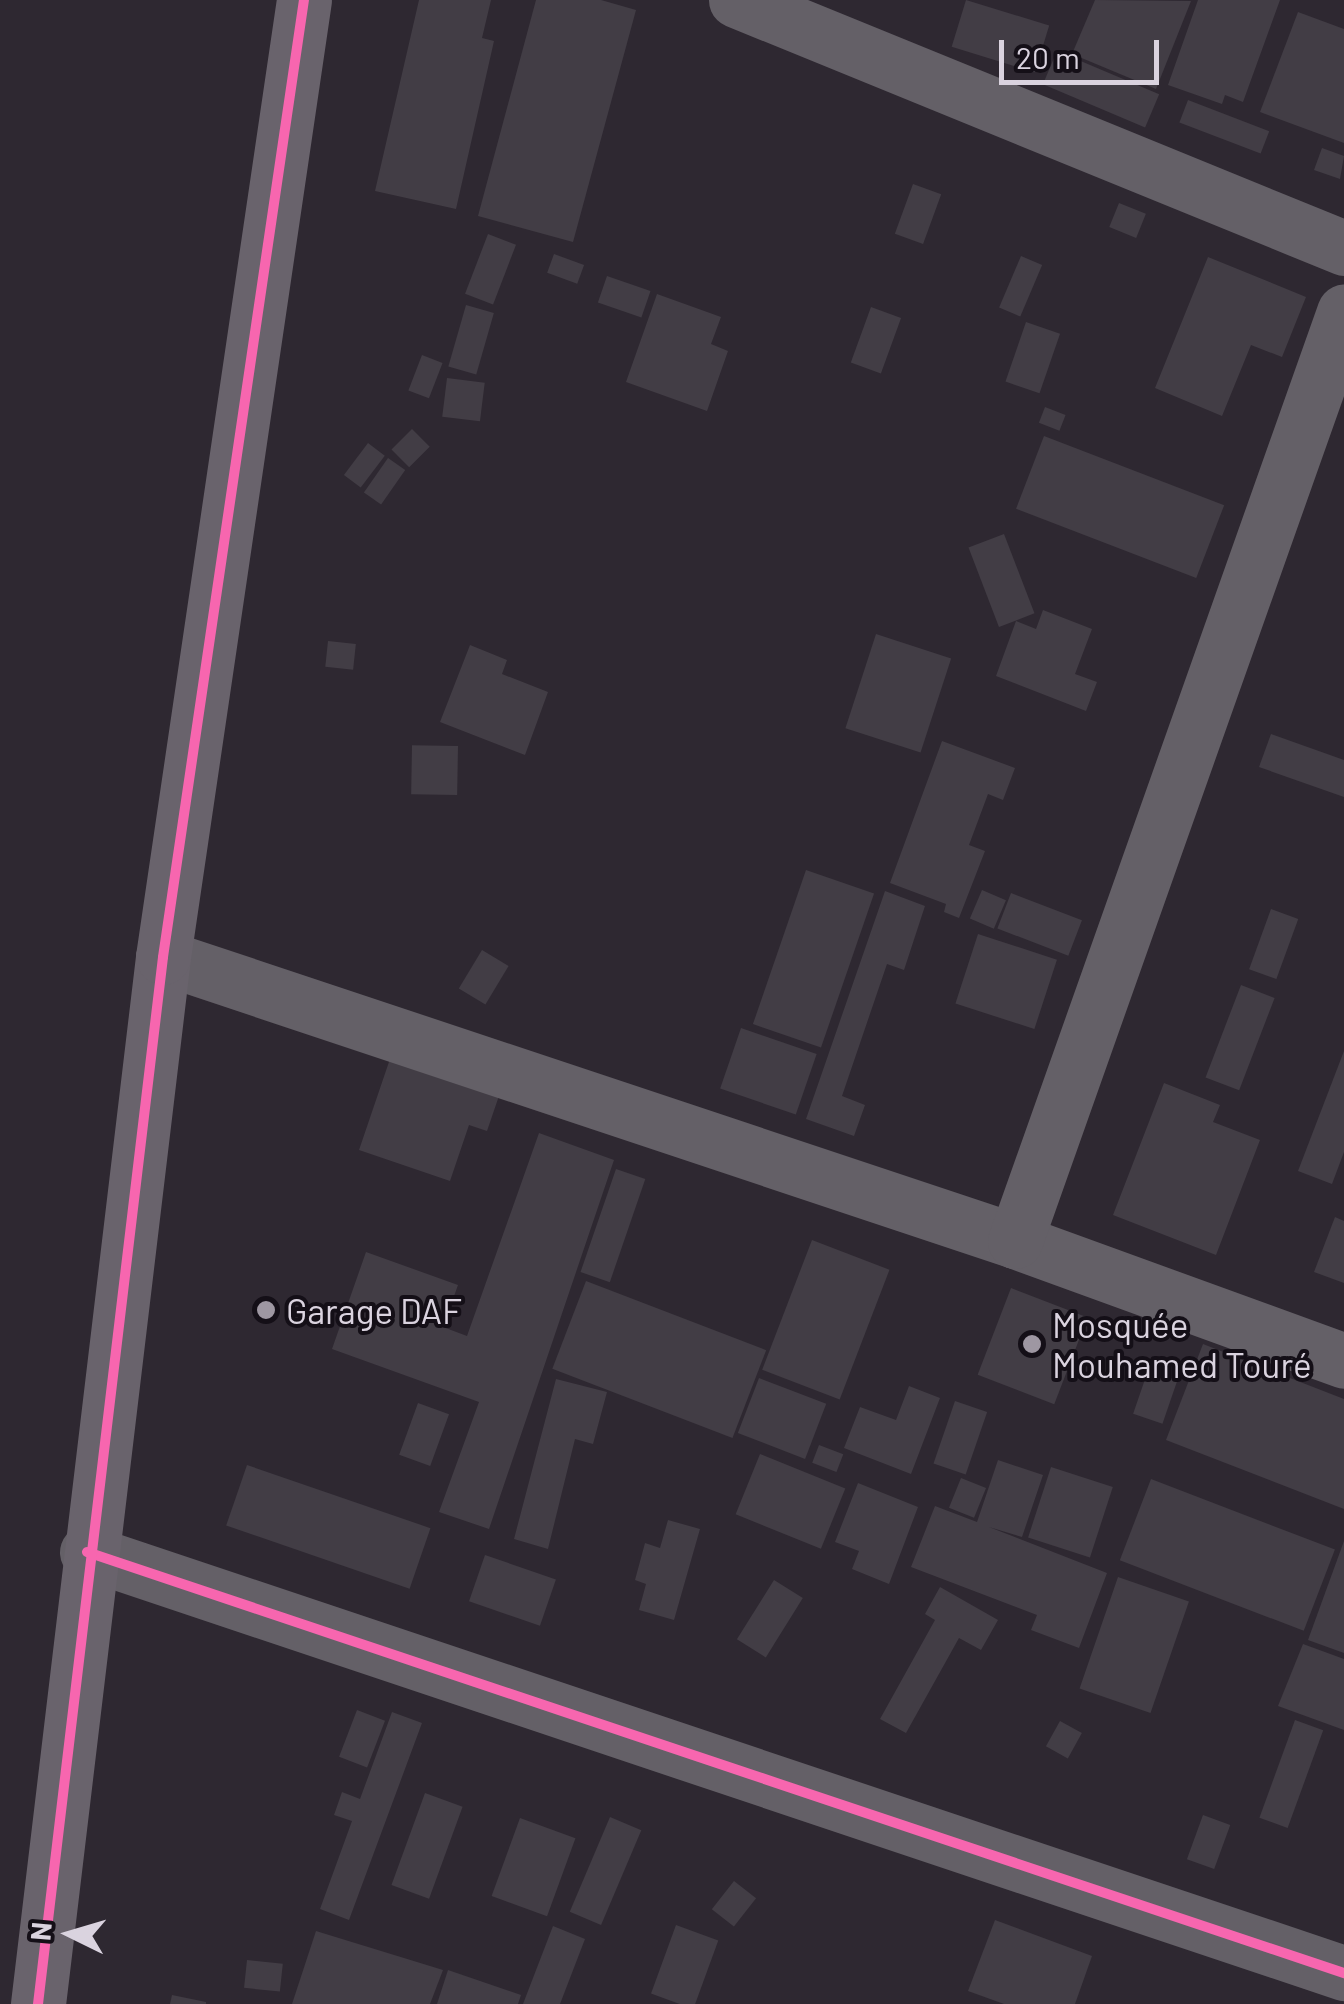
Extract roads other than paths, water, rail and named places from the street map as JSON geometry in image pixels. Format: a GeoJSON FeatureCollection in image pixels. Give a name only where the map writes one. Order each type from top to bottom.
{"type":"FeatureCollection","features":[{"type":"Feature","properties":{"kind":"street"},"geometry":{"type":"LineString","coordinates":[[38,2004],[87,1552],[164,957],[304,0]]}},
{"type":"Feature","properties":{"kind":"street"},"geometry":{"type":"LineString","coordinates":[[736,0],[1344,248]]}},
{"type":"Feature","properties":{"kind":"street"},"geometry":{"type":"LineString","coordinates":[[1015,1241],[1344,312]]}},
{"type":"Feature","properties":{"kind":"street"},"geometry":{"type":"LineString","coordinates":[[164,957],[1015,1241],[1344,1361]]}},
{"type":"Feature","properties":{"kind":"street"},"geometry":{"type":"LineString","coordinates":[[87,1552],[1344,1973]]}},
{"type":"Feature","properties":{"kind":"place","name":"Garage DAF"},"geometry":{"type":"Point","coordinates":[266,1310]}},
{"type":"Feature","properties":{"kind":"place","name":"Mosquée Mouhamed Touré"},"geometry":{"type":"Point","coordinates":[1032,1344]}}]}
